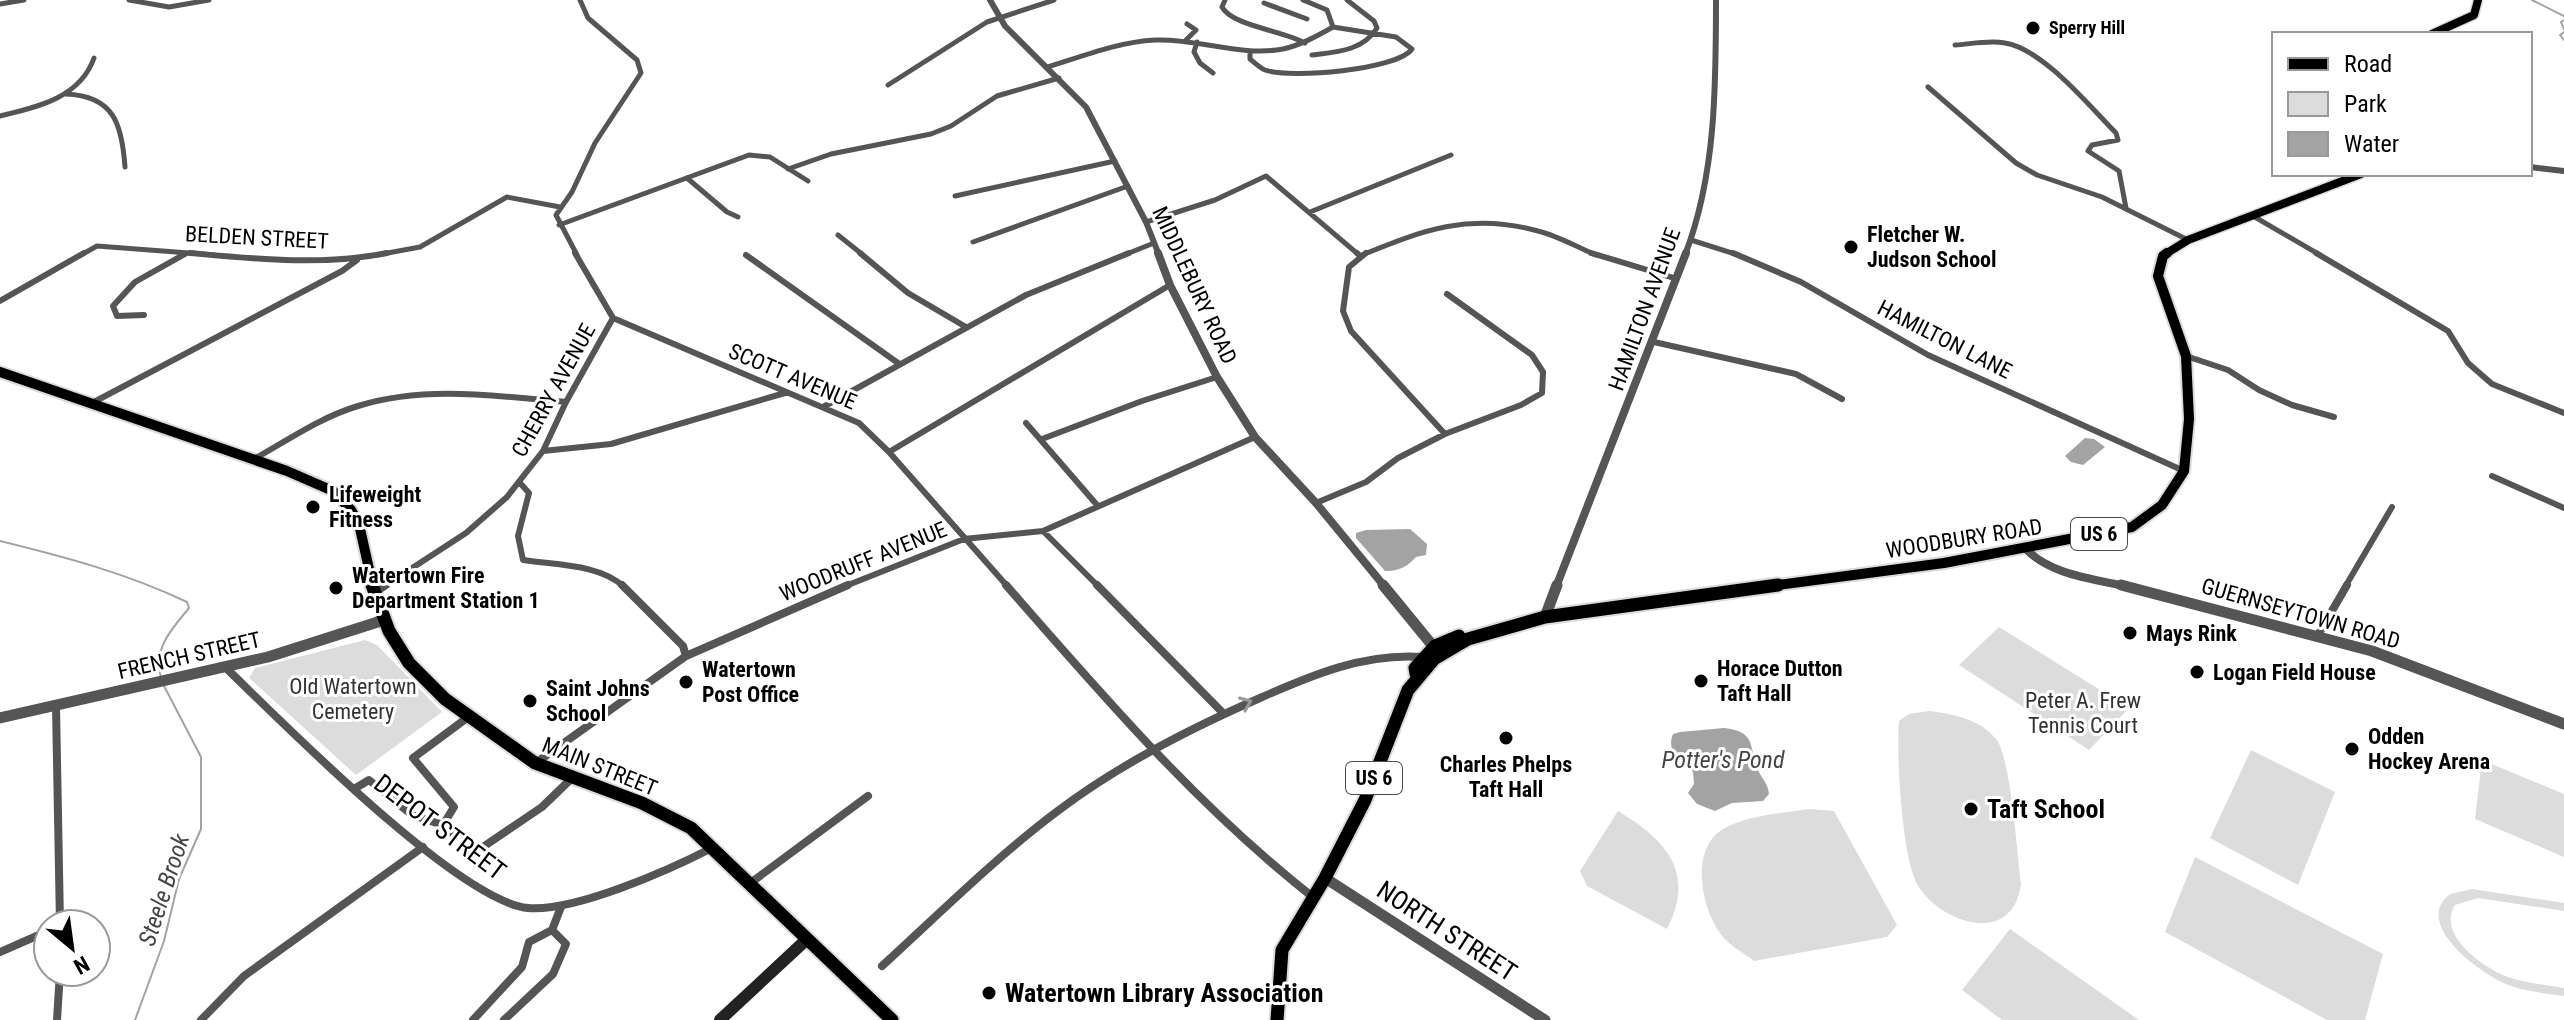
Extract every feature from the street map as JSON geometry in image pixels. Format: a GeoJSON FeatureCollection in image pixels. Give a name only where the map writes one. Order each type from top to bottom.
{"type":"FeatureCollection","features":[{"type":"Feature","properties":{"kind":"main road"},"geometry":{"type":"LineString","coordinates":[[2436,32],[2474,15],[2478,0]]}},
{"type":"Feature","properties":{"kind":"main road","name":"WOODBURY ROAD"},"geometry":{"type":"LineString","coordinates":[[1422,657],[1483,632],[1545,617],[1775,588],[2026,549],[2132,527],[2162,505],[2184,471],[2189,419],[2186,356],[2158,276],[2163,256],[2188,240],[2356,176]]}},
{"type":"Feature","properties":{"kind":"main road","name":"MAIN STREET"},"geometry":{"type":"LineString","coordinates":[[0,372],[313,481],[341,497],[359,524],[374,593],[384,620],[409,663],[467,718],[535,763],[677,819],[712,848],[892,1020]]}},
{"type":"Feature","properties":{"kind":"main road","name":"WOODBURY ROAD"},"geometry":{"type":"LineString","coordinates":[[1416,675],[1436,650]]}},
{"type":"Feature","properties":{"kind":"main road","name":"US 6"},"geometry":{"type":"LineString","coordinates":[[1277,1020],[1282,950],[1314,898],[1365,800],[1416,675],[1415,668],[1422,657]]}},
{"type":"Feature","properties":{"kind":"main road"},"geometry":{"type":"LineString","coordinates":[[725,1018],[806,940]]}},
{"type":"Feature","properties":{"kind":"street"},"geometry":{"type":"LineString","coordinates":[[0,4],[24,0]]}},
{"type":"Feature","properties":{"kind":"street"},"geometry":{"type":"LineString","coordinates":[[129,0],[140,5],[164,7],[209,0]]}},
{"type":"Feature","properties":{"kind":"street"},"geometry":{"type":"LineString","coordinates":[[580,0],[588,18],[637,60],[641,73],[595,143],[572,192],[560,207],[556,215],[559,225],[749,155],[761,154],[808,181]]}},
{"type":"Feature","properties":{"kind":"street","name":"MIDDLEBURY ROAD"},"geometry":{"type":"LineString","coordinates":[[990,0],[1000,18],[1086,107],[1146,222],[1170,285],[1217,377],[1255,437],[1316,503],[1436,650]]}},
{"type":"Feature","properties":{"kind":"street"},"geometry":{"type":"LineString","coordinates":[[888,85],[958,39],[1000,18],[1054,0]]}},
{"type":"Feature","properties":{"kind":"street"},"geometry":{"type":"LineString","coordinates":[[1225,0],[1222,7],[1233,18],[1305,43]]}},
{"type":"Feature","properties":{"kind":"street"},"geometry":{"type":"LineString","coordinates":[[1303,0],[1327,10],[1333,27]]}},
{"type":"Feature","properties":{"kind":"street"},"geometry":{"type":"LineString","coordinates":[[1312,55],[1357,46],[1375,34],[1377,28],[1374,21],[1347,0]]}},
{"type":"Feature","properties":{"kind":"street","name":"HAMILTON AVENUE"},"geometry":{"type":"LineString","coordinates":[[1545,617],[1691,240],[1708,171],[1716,75],[1716,0]]}},
{"type":"Feature","properties":{"kind":"street"},"geometry":{"type":"LineString","coordinates":[[1264,3],[1307,19]]}},
{"type":"Feature","properties":{"kind":"street"},"geometry":{"type":"LineString","coordinates":[[1285,9],[1292,5]]}},
{"type":"Feature","properties":{"kind":"street"},"geometry":{"type":"LineString","coordinates":[[1186,40],[1196,30],[1187,24]]}},
{"type":"Feature","properties":{"kind":"street"},"geometry":{"type":"LineString","coordinates":[[1048,67],[1153,40],[1186,40],[1250,51],[1279,50],[1305,43],[1333,27],[1396,37],[1412,49],[1407,56],[1390,64],[1342,71],[1264,70],[1250,59],[1250,51]]}},
{"type":"Feature","properties":{"kind":"street"},"geometry":{"type":"LineString","coordinates":[[1197,42],[1194,52],[1200,63],[1213,73]]}},
{"type":"Feature","properties":{"kind":"street"},"geometry":{"type":"LineString","coordinates":[[1955,45],[2003,42],[2015,45],[2037,59],[2116,133],[2118,140],[2092,145],[2088,151],[2119,171],[2126,208]]}},
{"type":"Feature","properties":{"kind":"street"},"geometry":{"type":"LineString","coordinates":[[0,116],[27,110],[64,94],[84,77],[94,58]]}},
{"type":"Feature","properties":{"kind":"street"},"geometry":{"type":"LineString","coordinates":[[788,169],[831,154],[931,134],[951,126],[997,96],[1059,78]]}},
{"type":"Feature","properties":{"kind":"street"},"geometry":{"type":"LineString","coordinates":[[1928,87],[2016,163],[2037,175],[2126,208],[2188,240]]}},
{"type":"Feature","properties":{"kind":"street"},"geometry":{"type":"LineString","coordinates":[[64,94],[81,93],[104,102],[122,128],[125,167]]}},
{"type":"Feature","properties":{"kind":"street"},"geometry":{"type":"LineString","coordinates":[[1310,212],[1451,155]]}},
{"type":"Feature","properties":{"kind":"street"},"geometry":{"type":"LineString","coordinates":[[955,196],[1115,161]]}},
{"type":"Feature","properties":{"kind":"street"},"geometry":{"type":"LineString","coordinates":[[2532,167],[2564,171]]}},
{"type":"Feature","properties":{"kind":"street"},"geometry":{"type":"LineString","coordinates":[[1146,222],[1215,200],[1266,176],[1360,256]]}},
{"type":"Feature","properties":{"kind":"street"},"geometry":{"type":"LineString","coordinates":[[687,178],[727,212],[738,217]]}},
{"type":"Feature","properties":{"kind":"street"},"geometry":{"type":"LineString","coordinates":[[973,242],[1128,186]]}},
{"type":"Feature","properties":{"kind":"street","name":"BELDEN STREET"},"geometry":{"type":"LineString","coordinates":[[0,301],[83,251],[97,246],[287,261],[358,259],[420,247],[507,197],[560,207]]}},
{"type":"Feature","properties":{"kind":"street"},"geometry":{"type":"LineString","coordinates":[[2253,216],[2448,331],[2457,338],[2463,356],[2484,378],[2564,413]]}},
{"type":"Feature","properties":{"kind":"street"},"geometry":{"type":"LineString","coordinates":[[1445,434],[1351,331],[1343,311],[1346,286],[1349,267],[1360,256],[1423,230],[1450,223],[1506,224],[1538,231],[1607,260],[1674,278]]}},
{"type":"Feature","properties":{"kind":"street","name":"CHERRY AVENUE"},"geometry":{"type":"LineString","coordinates":[[374,593],[466,533],[520,483],[543,451],[566,402],[613,318],[559,225]]}},
{"type":"Feature","properties":{"kind":"street"},"geometry":{"type":"LineString","coordinates":[[838,235],[908,293],[966,327]]}},
{"type":"Feature","properties":{"kind":"street","name":"HAMILTON LANE"},"geometry":{"type":"LineString","coordinates":[[1691,240],[1718,247],[1801,282],[1905,344],[2184,471]]}},
{"type":"Feature","properties":{"kind":"street"},"geometry":{"type":"LineString","coordinates":[[823,407],[1026,295],[1154,243]]}},
{"type":"Feature","properties":{"kind":"street"},"geometry":{"type":"LineString","coordinates":[[144,315],[117,316],[113,306],[118,296],[187,253]]}},
{"type":"Feature","properties":{"kind":"street"},"geometry":{"type":"LineString","coordinates":[[746,255],[898,363]]}},
{"type":"Feature","properties":{"kind":"street"},"geometry":{"type":"LineString","coordinates":[[92,403],[328,278],[358,259]]}},
{"type":"Feature","properties":{"kind":"street"},"geometry":{"type":"LineString","coordinates":[[889,452],[1170,285]]}},
{"type":"Feature","properties":{"kind":"street"},"geometry":{"type":"LineString","coordinates":[[1316,503],[1366,482],[1398,458],[1445,434],[1521,405],[1542,393],[1545,381],[1543,367],[1532,355],[1447,294]]}},
{"type":"Feature","properties":{"kind":"street","name":"SCOTT AVENUE"},"geometry":{"type":"LineString","coordinates":[[613,318],[859,423],[889,452],[964,539]]}},
{"type":"Feature","properties":{"kind":"street"},"geometry":{"type":"LineString","coordinates":[[1654,342],[1796,374],[1842,399]]}},
{"type":"Feature","properties":{"kind":"street"},"geometry":{"type":"LineString","coordinates":[[2186,356],[2228,370],[2259,390],[2292,405],[2334,417]]}},
{"type":"Feature","properties":{"kind":"street"},"geometry":{"type":"LineString","coordinates":[[1042,439],[1142,401],[1217,377]]}},
{"type":"Feature","properties":{"kind":"street"},"geometry":{"type":"LineString","coordinates":[[543,451],[611,444],[786,393]]}},
{"type":"Feature","properties":{"kind":"street"},"geometry":{"type":"LineString","coordinates":[[253,460],[331,416],[416,394],[467,394],[566,402]]}},
{"type":"Feature","properties":{"kind":"street"},"geometry":{"type":"LineString","coordinates":[[1026,423],[1097,505]]}},
{"type":"Feature","properties":{"kind":"street"},"geometry":{"type":"LineString","coordinates":[[964,539],[1043,531],[1255,437]]}},
{"type":"Feature","properties":{"kind":"street"},"geometry":{"type":"LineString","coordinates":[[2492,476],[2564,508]]}},
{"type":"Feature","properties":{"kind":"street"},"geometry":{"type":"LineString","coordinates":[[520,483],[529,493],[517,538],[517,552],[523,560],[587,570],[616,579],[683,646],[686,656]]}},
{"type":"Feature","properties":{"kind":"street"},"geometry":{"type":"LineString","coordinates":[[2318,635],[2392,507]]}},
{"type":"Feature","properties":{"kind":"street"},"geometry":{"type":"LineString","coordinates":[[1043,531],[1223,713]]}},
{"type":"Feature","properties":{"kind":"street","name":"WOODRUFF AVENUE"},"geometry":{"type":"LineString","coordinates":[[535,763],[686,656],[822,596],[964,539],[1153,753],[1248,846],[1314,898]]}},
{"type":"Feature","properties":{"kind":"street","name":"GUERNSEYTOWN ROAD"},"geometry":{"type":"LineString","coordinates":[[2026,549],[2036,560],[2050,567],[2372,651],[2564,724]]}},
{"type":"Feature","properties":{"kind":"street","name":"FRENCH STREET"},"geometry":{"type":"LineString","coordinates":[[0,718],[225,667],[318,643],[384,620]]}},
{"type":"Feature","properties":{"kind":"street"},"geometry":{"type":"LineString","coordinates":[[882,966],[1062,808],[1153,753],[1223,713],[1307,677],[1378,657],[1407,654],[1422,657]]}},
{"type":"Feature","properties":{"kind":"street","name":"DEPOT STREET"},"geometry":{"type":"LineString","coordinates":[[225,667],[354,789],[423,847],[486,894],[509,904],[545,909],[561,907],[712,848]]}},
{"type":"Feature","properties":{"kind":"street"},"geometry":{"type":"LineString","coordinates":[[56,706],[60,908]]}},
{"type":"Feature","properties":{"kind":"street"},"geometry":{"type":"LineString","coordinates":[[443,825],[454,807],[413,758],[467,718]]}},
{"type":"Feature","properties":{"kind":"street"},"geometry":{"type":"LineString","coordinates":[[480,849],[542,807],[572,778]]}},
{"type":"Feature","properties":{"kind":"street"},"geometry":{"type":"LineString","coordinates":[[354,789],[369,780],[418,820],[429,825],[443,825],[452,833]]}},
{"type":"Feature","properties":{"kind":"street"},"geometry":{"type":"LineString","coordinates":[[749,884],[868,796]]}},
{"type":"Feature","properties":{"kind":"street"},"geometry":{"type":"LineString","coordinates":[[201,1020],[244,976],[423,847]]}},
{"type":"Feature","properties":{"kind":"street","name":"NORTH STREET"},"geometry":{"type":"LineString","coordinates":[[1325,878],[1545,1020]]}},
{"type":"Feature","properties":{"kind":"street"},"geometry":{"type":"LineString","coordinates":[[473,1020],[522,967],[529,942],[552,930],[561,907]]}},
{"type":"Feature","properties":{"kind":"street"},"geometry":{"type":"LineString","coordinates":[[504,1020],[553,974],[566,944],[552,930]]}},
{"type":"Feature","properties":{"kind":"street"},"geometry":{"type":"LineString","coordinates":[[0,952],[32,938]]}},
{"type":"Feature","properties":{"kind":"street"},"geometry":{"type":"LineString","coordinates":[[57,1020],[60,988]]}},
{"type":"Feature","properties":{"kind":"green space","name":"Peter A. Frew Tennis Court"},"geometry":{"type":"Polygon","coordinates":[[[1999,627],[2129,708],[2089,750],[1959,665],[1999,627]]]}},
{"type":"Feature","properties":{"kind":"green space","name":"Old Watertown Cemetery"},"geometry":{"type":"Polygon","coordinates":[[[365,640],[377,645],[442,712],[356,775],[249,678],[255,668],[365,640]]]}},
{"type":"Feature","properties":{"kind":"green space"},"geometry":{"type":"Polygon","coordinates":[[[1929,711],[1957,716],[1990,732],[2001,749],[2006,765],[2021,884],[2015,904],[2005,916],[1991,922],[1975,923],[1942,910],[1917,884],[1912,871],[1901,805],[1899,721],[1909,714],[1929,711]]]}},
{"type":"Feature","properties":{"kind":"green space"},"geometry":{"type":"Polygon","coordinates":[[[2251,750],[2335,792],[2298,885],[2210,838],[2251,750]]]}},
{"type":"Feature","properties":{"kind":"green space"},"geometry":{"type":"Polygon","coordinates":[[[2482,760],[2564,794],[2564,857],[2475,819],[2482,760]]]}},
{"type":"Feature","properties":{"kind":"green space"},"geometry":{"type":"Polygon","coordinates":[[[1810,809],[1834,811],[1897,925],[1887,937],[1754,961],[1724,938],[1709,913],[1702,880],[1706,850],[1713,837],[1734,824],[1766,815],[1810,809]]]}},
{"type":"Feature","properties":{"kind":"green space"},"geometry":{"type":"Polygon","coordinates":[[[1618,811],[1662,846],[1677,874],[1675,909],[1667,929],[1587,886],[1580,871],[1618,811]]]}},
{"type":"Feature","properties":{"kind":"green space"},"geometry":{"type":"Polygon","coordinates":[[[2195,857],[2383,954],[2365,1020],[2327,1020],[2165,932],[2195,857]]]}},
{"type":"Feature","properties":{"kind":"green space"},"geometry":{"type":"Polygon","coordinates":[[[2472,889],[2564,903],[2564,911],[2478,898],[2455,905],[2451,916],[2457,939],[2487,966],[2515,979],[2564,988],[2564,996],[2508,985],[2482,971],[2455,947],[2444,933],[2439,919],[2440,906],[2450,894],[2472,889]]]}},
{"type":"Feature","properties":{"kind":"green space"},"geometry":{"type":"Polygon","coordinates":[[[2010,929],[2139,1020],[2002,1020],[1962,990],[2010,929]]]}},
{"type":"Feature","properties":{"kind":"water"},"geometry":{"type":"Polygon","coordinates":[[[2085,438],[2094,439],[2105,447],[2083,465],[2071,462],[2065,456],[2085,438]]]}},
{"type":"Feature","properties":{"kind":"water"},"geometry":{"type":"Polygon","coordinates":[[[1410,529],[1427,544],[1426,555],[1416,557],[1406,566],[1394,570],[1385,571],[1356,538],[1356,533],[1366,530],[1410,529]]]}},
{"type":"Feature","properties":{"kind":"water","name":"Potter's Pond"},"geometry":{"type":"Polygon","coordinates":[[[1724,728],[1747,736],[1769,794],[1763,801],[1732,803],[1715,811],[1697,804],[1688,793],[1694,784],[1693,772],[1673,752],[1671,741],[1673,734],[1680,732],[1724,728]]]}},
{"type":"Feature","properties":{"kind":"waterway"},"geometry":{"type":"LineString","coordinates":[[2532,0],[2564,16]]}},
{"type":"Feature","properties":{"kind":"waterway"},"geometry":{"type":"LineString","coordinates":[[2564,20],[2561,22],[2564,29]]}},
{"type":"Feature","properties":{"kind":"waterway"},"geometry":{"type":"LineString","coordinates":[[2564,32],[2560,35],[2564,40]]}},
{"type":"Feature","properties":{"kind":"waterway","name":"Steele Brook"},"geometry":{"type":"LineString","coordinates":[[0,541],[118,574],[187,602],[189,608],[162,648],[159,658],[161,678]]}},
{"type":"Feature","properties":{"kind":"waterway","name":"Steele Brook"},"geometry":{"type":"LineString","coordinates":[[135,1020],[164,941],[179,879],[201,829],[201,757],[163,684]]}},
{"type":"Feature","properties":{"kind":"place","name":"Sperry Hill"},"geometry":{"type":"Point","coordinates":[2033,28]}},
{"type":"Feature","properties":{"kind":"place","name":"Fletcher W. Judson School"},"geometry":{"type":"Point","coordinates":[1851,247]}},
{"type":"Feature","properties":{"kind":"place","name":"Lifeweight Fitness"},"geometry":{"type":"Point","coordinates":[313,507]}},
{"type":"Feature","properties":{"kind":"place","name":"Watertown Fire Department Station 1"},"geometry":{"type":"Point","coordinates":[336,588]}},
{"type":"Feature","properties":{"kind":"place","name":"Mays Rink"},"geometry":{"type":"Point","coordinates":[2130,633]}},
{"type":"Feature","properties":{"kind":"place","name":"Logan Field House"},"geometry":{"type":"Point","coordinates":[2197,672]}},
{"type":"Feature","properties":{"kind":"place","name":"Horace Dutton Taft Hall"},"geometry":{"type":"Point","coordinates":[1701,681]}},
{"type":"Feature","properties":{"kind":"place","name":"Watertown Post Office"},"geometry":{"type":"Point","coordinates":[686,682]}},
{"type":"Feature","properties":{"kind":"place","name":"Saint Johns School"},"geometry":{"type":"Point","coordinates":[530,701]}},
{"type":"Feature","properties":{"kind":"place","name":"Charles Phelps Taft Hall"},"geometry":{"type":"Point","coordinates":[1506,738]}},
{"type":"Feature","properties":{"kind":"place","name":"Odden Hockey Arena"},"geometry":{"type":"Point","coordinates":[2352,749]}},
{"type":"Feature","properties":{"kind":"place","name":"Taft School"},"geometry":{"type":"Point","coordinates":[1971,809]}},
{"type":"Feature","properties":{"kind":"place","name":"Watertown Library Association"},"geometry":{"type":"Point","coordinates":[989,993]}}]}
